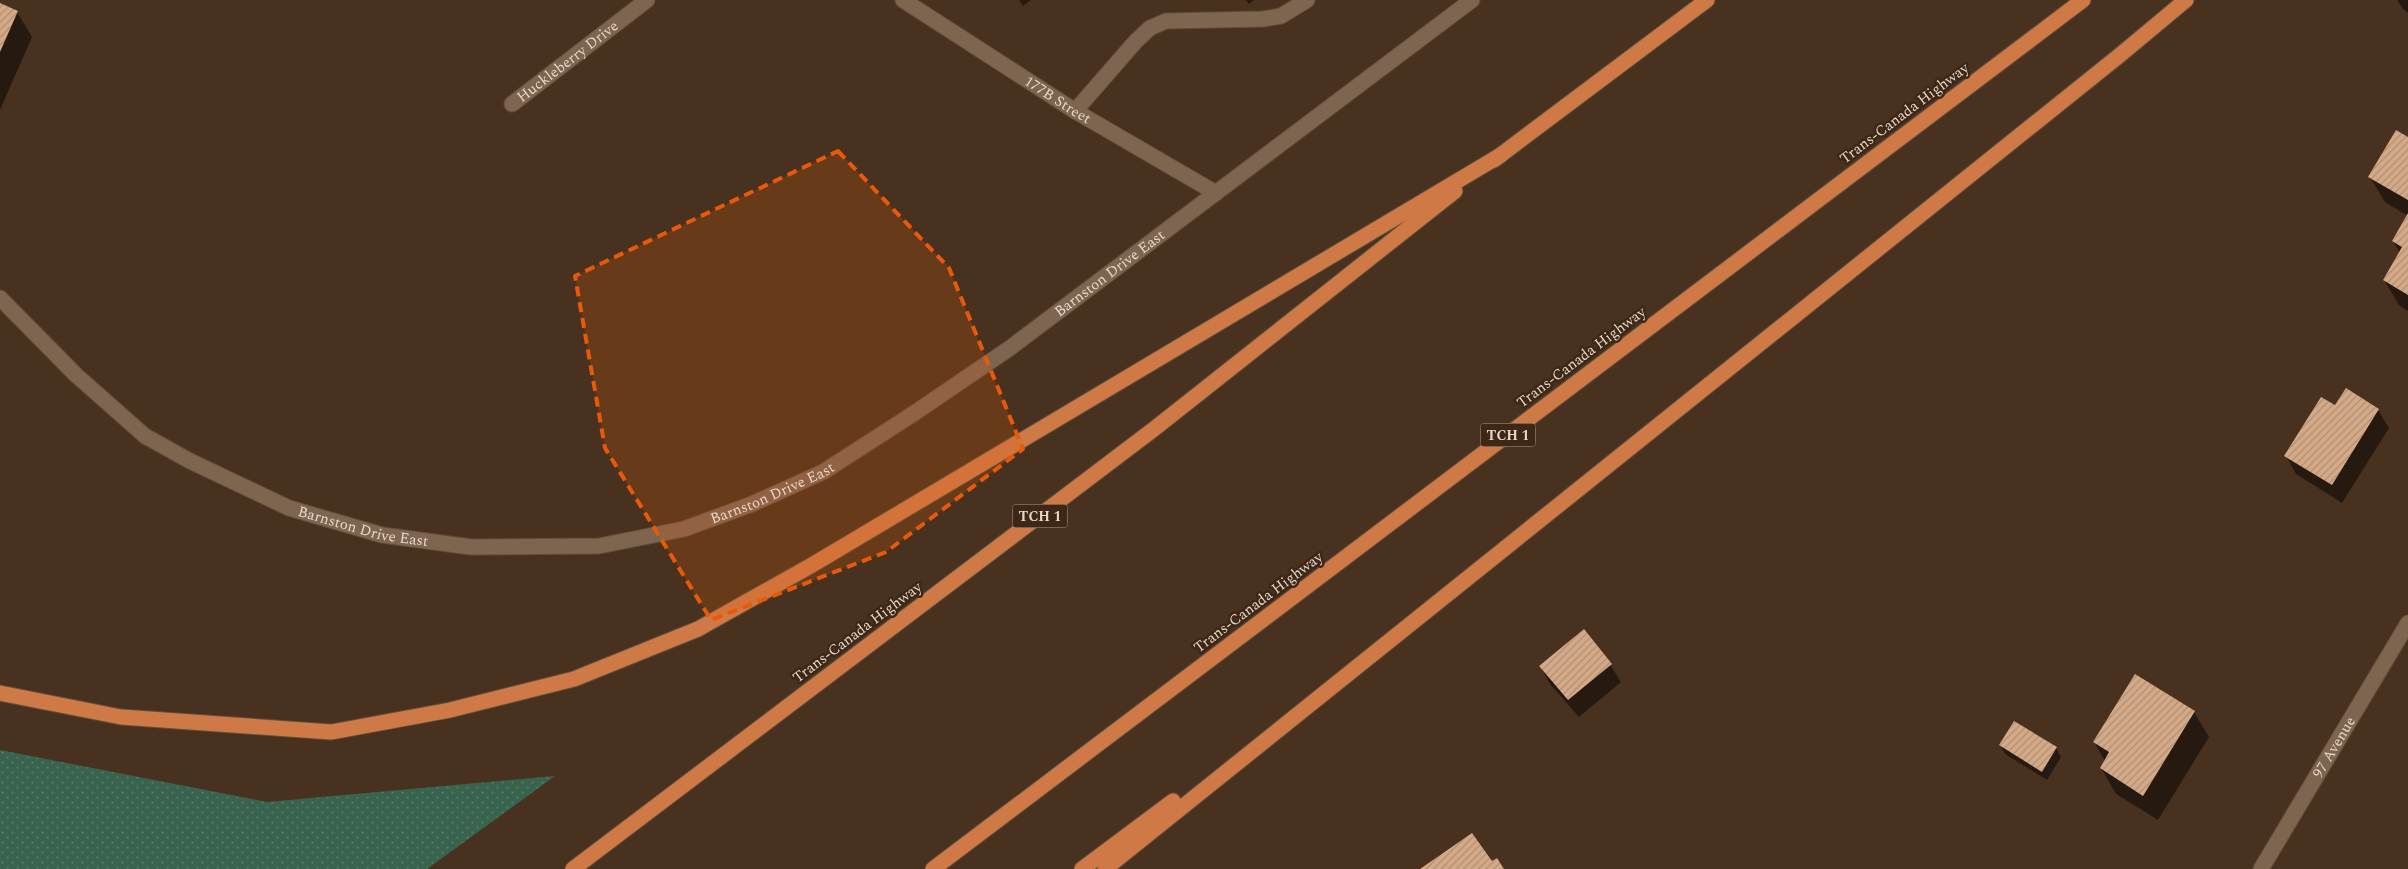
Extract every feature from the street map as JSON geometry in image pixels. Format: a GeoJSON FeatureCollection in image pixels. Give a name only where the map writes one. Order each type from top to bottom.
{"type":"FeatureCollection","features":[{"type":"Feature","properties":{"kind":"highway","name":"Trans-Canada Highway"},"geometry":{"type":"LineString","coordinates":[[572,869],[1154,429],[1500,155],[1707,0]]}},
{"type":"Feature","properties":{"kind":"highway","name":"Trans-Canada Highway"},"geometry":{"type":"LineString","coordinates":[[933,869],[2083,0]]}},
{"type":"Feature","properties":{"kind":"highway"},"geometry":{"type":"LineString","coordinates":[[1105,869],[2113,61],[2186,0]]}},
{"type":"Feature","properties":{"kind":"highway"},"geometry":{"type":"LineString","coordinates":[[0,693],[121,717],[331,732],[450,710],[574,679],[698,629],[812,565],[1500,155]]}},
{"type":"Feature","properties":{"kind":"highway"},"geometry":{"type":"LineString","coordinates":[[1082,869],[1355,667]]}},
{"type":"Feature","properties":{"kind":"street","name":"Huckleberry Drive"},"geometry":{"type":"LineString","coordinates":[[512,104],[647,0]]}},
{"type":"Feature","properties":{"kind":"street","name":"177B Street"},"geometry":{"type":"LineString","coordinates":[[903,0],[1075,111],[1216,193]]}},
{"type":"Feature","properties":{"kind":"street"},"geometry":{"type":"LineString","coordinates":[[1075,111],[1136,41],[1150,28],[1166,21],[1281,16],[1306,0]]}},
{"type":"Feature","properties":{"kind":"street","name":"Barnston Drive East"},"geometry":{"type":"LineString","coordinates":[[0,298],[76,375],[144,436],[190,461],[289,508],[382,534],[471,547],[599,546],[684,529],[752,504],[823,472],[1010,348],[1472,0]]}},
{"type":"Feature","properties":{"kind":"street","name":"97 Avenue"},"geometry":{"type":"LineString","coordinates":[[2261,869],[2408,624]]}},
{"type":"Feature","properties":{"kind":"highlighted area"},"geometry":{"type":"Polygon","coordinates":[[[838,151],[949,268],[1023,449],[886,552],[711,620],[605,448],[575,276],[838,151]]]}},
{"type":"Feature","properties":{"kind":"green space"},"geometry":{"type":"Polygon","coordinates":[[[0,750],[267,802],[555,776],[427,869],[0,869],[0,750]]]}},
{"type":"Feature","properties":{"kind":"building"},"geometry":{"type":"Polygon","coordinates":[[[0,3],[18,11],[0,52],[0,3]]]}},
{"type":"Feature","properties":{"kind":"building"},"geometry":{"type":"Polygon","coordinates":[[[2396,130],[2408,137],[2408,200],[2368,177],[2396,130]]]}},
{"type":"Feature","properties":{"kind":"building"},"geometry":{"type":"Polygon","coordinates":[[[2408,213],[2408,295],[2383,280],[2402,247],[2392,241],[2408,213]]]}},
{"type":"Feature","properties":{"kind":"building"},"geometry":{"type":"Polygon","coordinates":[[[2346,388],[2379,409],[2332,485],[2284,456],[2321,397],[2335,405],[2346,388]]]}},
{"type":"Feature","properties":{"kind":"building"},"geometry":{"type":"Polygon","coordinates":[[[1584,629],[1612,664],[1568,700],[1539,666],[1584,629]]]}},
{"type":"Feature","properties":{"kind":"building"},"geometry":{"type":"Polygon","coordinates":[[[2135,674],[2195,711],[2143,796],[2100,768],[2109,752],[2093,742],[2135,674]]]}},
{"type":"Feature","properties":{"kind":"building"},"geometry":{"type":"Polygon","coordinates":[[[2014,721],[2057,747],[2042,772],[1999,745],[2014,721]]]}},
{"type":"Feature","properties":{"kind":"building"},"geometry":{"type":"Polygon","coordinates":[[[1472,833],[1492,861],[1497,858],[1504,869],[1420,869],[1472,833]]]}}]}
